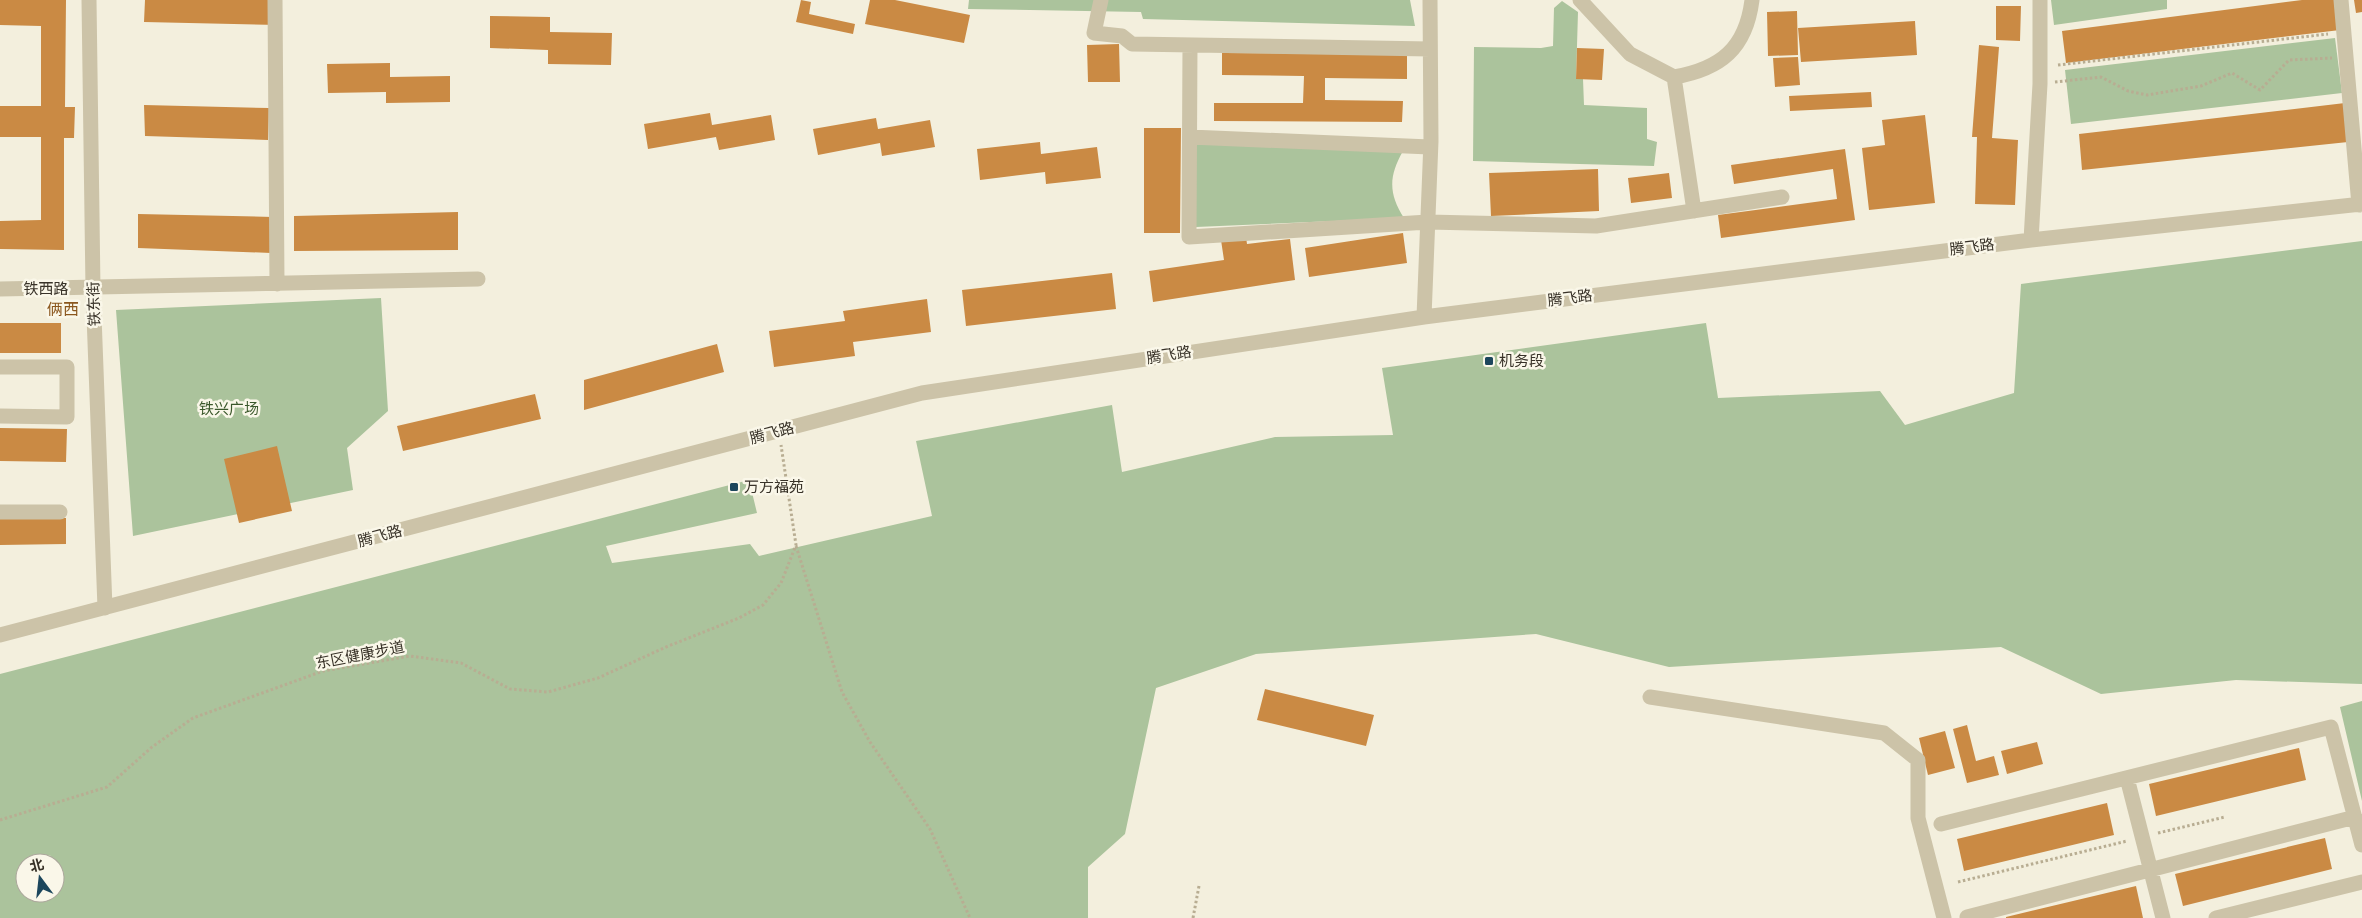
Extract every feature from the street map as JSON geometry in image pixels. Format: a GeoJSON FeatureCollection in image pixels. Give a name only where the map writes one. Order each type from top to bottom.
{"type":"FeatureCollection","features":[{"type":"Feature","properties":{"kind":"street","name":"铁东街"},"geometry":{"type":"LineString","coordinates":[[90,0],[93,289],[105,608]]}},
{"type":"Feature","properties":{"kind":"street"},"geometry":{"type":"LineString","coordinates":[[275,0],[277,284]]}},
{"type":"Feature","properties":{"kind":"street"},"geometry":{"type":"LineString","coordinates":[[1101,0],[1094,33],[1122,36],[1132,44],[1430,48]]}},
{"type":"Feature","properties":{"kind":"street"},"geometry":{"type":"LineString","coordinates":[[1424,317],[1430,147],[1430,0]]}},
{"type":"Feature","properties":{"kind":"street"},"geometry":{"type":"LineString","coordinates":[[1580,0],[1630,54],[1674,77],[1697,73],[1718,62],[1734,48],[1746,28],[1752,0]]}},
{"type":"Feature","properties":{"kind":"street"},"geometry":{"type":"LineString","coordinates":[[2031,240],[2040,84],[2040,0]]}},
{"type":"Feature","properties":{"kind":"street"},"geometry":{"type":"LineString","coordinates":[[2341,0],[2360,204]]}},
{"type":"Feature","properties":{"kind":"street"},"geometry":{"type":"LineString","coordinates":[[1190,45],[1189,237],[1428,222],[1596,226],[1782,198]]}},
{"type":"Feature","properties":{"kind":"street"},"geometry":{"type":"LineString","coordinates":[[1674,77],[1694,211]]}},
{"type":"Feature","properties":{"kind":"street"},"geometry":{"type":"LineString","coordinates":[[1190,137],[1430,147]]}},
{"type":"Feature","properties":{"kind":"street","name":"腾飞路"},"geometry":{"type":"LineString","coordinates":[[0,634],[922,393],[1424,317],[2031,240],[2360,204]]}},
{"type":"Feature","properties":{"kind":"street","name":"铁西路"},"geometry":{"type":"LineString","coordinates":[[0,289],[93,289],[478,279]]}},
{"type":"Feature","properties":{"kind":"street"},"geometry":{"type":"LineString","coordinates":[[0,367],[67,367],[67,417],[0,416]]}},
{"type":"Feature","properties":{"kind":"street"},"geometry":{"type":"LineString","coordinates":[[0,512],[60,512]]}},
{"type":"Feature","properties":{"kind":"street"},"geometry":{"type":"LineString","coordinates":[[1650,697],[1884,733],[1918,760],[1918,818],[1944,918]]}},
{"type":"Feature","properties":{"kind":"street"},"geometry":{"type":"LineString","coordinates":[[1941,824],[2332,728],[2362,844]]}},
{"type":"Feature","properties":{"kind":"street"},"geometry":{"type":"LineString","coordinates":[[2127,778],[2163,918]]}},
{"type":"Feature","properties":{"kind":"street"},"geometry":{"type":"LineString","coordinates":[[1967,916],[2355,817]]}},
{"type":"Feature","properties":{"kind":"street"},"geometry":{"type":"LineString","coordinates":[[2216,918],[2362,882]]}},
{"type":"Feature","properties":{"kind":"path"},"geometry":{"type":"LineString","coordinates":[[2058,65],[2344,32]]}},
{"type":"Feature","properties":{"kind":"path"},"geometry":{"type":"LineString","coordinates":[[2040,84],[2101,77],[2128,92],[2147,95],[2201,86],[2232,73],[2260,90],[2289,60],[2347,57]]}},
{"type":"Feature","properties":{"kind":"path"},"geometry":{"type":"LineString","coordinates":[[779,431],[796,545],[842,692],[870,742],[930,829],[970,918]]}},
{"type":"Feature","properties":{"kind":"path","name":"东区健康步道"},"geometry":{"type":"LineString","coordinates":[[0,820],[107,788],[152,746],[193,718],[323,672],[410,656],[461,662],[510,689],[548,692],[598,678],[666,647],[739,618],[762,604],[781,582],[796,545]]}},
{"type":"Feature","properties":{"kind":"path"},"geometry":{"type":"LineString","coordinates":[[1958,882],[2225,817]]}},
{"type":"Feature","properties":{"kind":"path"},"geometry":{"type":"LineString","coordinates":[[1193,918],[1199,886]]}},
{"type":"Feature","properties":{"kind":"green space"},"geometry":{"type":"Polygon","coordinates":[[[969,0],[1410,0],[1415,26],[1143,19],[1141,12],[968,9],[969,0]]]}},
{"type":"Feature","properties":{"kind":"green space"},"geometry":{"type":"Polygon","coordinates":[[[2051,0],[2167,0],[2167,9],[2054,25],[2051,0]]]}},
{"type":"Feature","properties":{"kind":"green space"},"geometry":{"type":"Polygon","coordinates":[[[1562,1],[1578,12],[1576,79],[1583,79],[1584,105],[1647,108],[1647,139],[1657,142],[1654,166],[1473,161],[1474,47],[1541,48],[1553,46],[1554,8],[1562,1]]]}},
{"type":"Feature","properties":{"kind":"green space"},"geometry":{"type":"Polygon","coordinates":[[[2335,38],[2342,93],[2071,124],[2065,70],[2335,38]]]}},
{"type":"Feature","properties":{"kind":"green space"},"geometry":{"type":"Polygon","coordinates":[[[1195,142],[1403,151],[1395,168],[1392,185],[1395,200],[1404,218],[1196,227],[1195,142]]]}},
{"type":"Feature","properties":{"kind":"green space"},"geometry":{"type":"Polygon","coordinates":[[[2362,241],[2362,684],[2236,680],[2101,694],[2001,647],[1669,667],[1536,634],[1256,654],[1156,688],[1125,834],[1088,867],[1088,918],[0,918],[0,674],[749,480],[757,513],[606,546],[612,563],[750,544],[759,556],[932,516],[916,441],[1112,405],[1122,472],[1275,437],[1393,435],[1382,368],[1706,323],[1718,398],[1880,391],[1905,425],[2014,393],[2021,284],[2362,241]]]}},
{"type":"Feature","properties":{"kind":"green space","name":"铁兴广场"},"geometry":{"type":"Polygon","coordinates":[[[381,298],[388,411],[347,448],[353,490],[133,536],[116,310],[381,298]]]}},
{"type":"Feature","properties":{"kind":"green space"},"geometry":{"type":"Polygon","coordinates":[[[2362,701],[2362,801],[2340,707],[2362,701]]]}},
{"type":"Feature","properties":{"kind":"building"},"geometry":{"type":"Polygon","coordinates":[[[0,0],[66,0],[65,107],[75,107],[74,138],[64,138],[64,250],[0,249],[0,221],[41,220],[41,137],[0,137],[0,106],[41,106],[41,26],[0,25],[0,0]]]}},
{"type":"Feature","properties":{"kind":"building"},"geometry":{"type":"Polygon","coordinates":[[[145,0],[280,0],[279,25],[144,22],[145,0]]]}},
{"type":"Feature","properties":{"kind":"building"},"geometry":{"type":"Polygon","coordinates":[[[801,0],[811,2],[809,14],[855,24],[853,34],[796,22],[801,0]]]}},
{"type":"Feature","properties":{"kind":"building"},"geometry":{"type":"Polygon","coordinates":[[[870,0],[895,0],[970,15],[964,43],[865,24],[870,0]]]}},
{"type":"Feature","properties":{"kind":"building"},"geometry":{"type":"Polygon","coordinates":[[[2302,0],[2337,0],[2340,30],[2066,63],[2062,31],[2302,0]]]}},
{"type":"Feature","properties":{"kind":"building"},"geometry":{"type":"Polygon","coordinates":[[[2354,0],[2362,0],[2362,12],[2356,13],[2354,0]]]}},
{"type":"Feature","properties":{"kind":"building"},"geometry":{"type":"Polygon","coordinates":[[[1996,6],[2021,6],[2020,41],[1996,40],[1996,6]]]}},
{"type":"Feature","properties":{"kind":"building"},"geometry":{"type":"Polygon","coordinates":[[[1797,11],[1798,55],[1768,56],[1767,12],[1797,11]]]}},
{"type":"Feature","properties":{"kind":"building"},"geometry":{"type":"Polygon","coordinates":[[[490,16],[550,17],[550,32],[612,33],[611,65],[548,64],[548,50],[490,48],[490,16]]]}},
{"type":"Feature","properties":{"kind":"building"},"geometry":{"type":"Polygon","coordinates":[[[1915,21],[1917,55],[1801,62],[1798,28],[1915,21]]]}},
{"type":"Feature","properties":{"kind":"building"},"geometry":{"type":"Polygon","coordinates":[[[1119,44],[1120,82],[1088,82],[1087,45],[1119,44]]]}},
{"type":"Feature","properties":{"kind":"building"},"geometry":{"type":"Polygon","coordinates":[[[1979,45],[1999,47],[1992,138],[2018,140],[2015,205],[1975,204],[1977,137],[1972,137],[1979,45]]]}},
{"type":"Feature","properties":{"kind":"building"},"geometry":{"type":"Polygon","coordinates":[[[1577,48],[1604,49],[1602,80],[1576,79],[1577,48]]]}},
{"type":"Feature","properties":{"kind":"building"},"geometry":{"type":"Polygon","coordinates":[[[1222,53],[1407,54],[1407,79],[1325,78],[1325,100],[1403,101],[1402,122],[1214,121],[1214,103],[1303,103],[1304,76],[1222,75],[1222,53]]]}},
{"type":"Feature","properties":{"kind":"building"},"geometry":{"type":"Polygon","coordinates":[[[1798,57],[1800,85],[1775,87],[1773,58],[1798,57]]]}},
{"type":"Feature","properties":{"kind":"building"},"geometry":{"type":"Polygon","coordinates":[[[390,63],[390,77],[450,76],[450,102],[386,103],[386,92],[328,93],[327,64],[390,63]]]}},
{"type":"Feature","properties":{"kind":"building"},"geometry":{"type":"Polygon","coordinates":[[[1871,92],[1872,107],[1790,111],[1789,96],[1871,92]]]}},
{"type":"Feature","properties":{"kind":"building"},"geometry":{"type":"Polygon","coordinates":[[[2345,103],[2348,142],[2082,170],[2079,134],[2345,103]]]}},
{"type":"Feature","properties":{"kind":"building"},"geometry":{"type":"Polygon","coordinates":[[[144,105],[269,108],[268,140],[145,136],[144,105]]]}},
{"type":"Feature","properties":{"kind":"building"},"geometry":{"type":"Polygon","coordinates":[[[710,113],[712,125],[771,115],[775,140],[719,150],[716,137],[648,149],[644,124],[710,113]]]}},
{"type":"Feature","properties":{"kind":"building"},"geometry":{"type":"Polygon","coordinates":[[[1925,115],[1935,203],[1869,210],[1862,148],[1885,145],[1882,120],[1925,115]]]}},
{"type":"Feature","properties":{"kind":"building"},"geometry":{"type":"Polygon","coordinates":[[[876,118],[878,129],[930,120],[935,147],[882,156],[880,143],[818,155],[813,129],[876,118]]]}},
{"type":"Feature","properties":{"kind":"building"},"geometry":{"type":"Polygon","coordinates":[[[1144,128],[1181,128],[1180,233],[1144,233],[1144,128]]]}},
{"type":"Feature","properties":{"kind":"building"},"geometry":{"type":"Polygon","coordinates":[[[1040,142],[1041,154],[1097,147],[1101,178],[1046,184],[1045,172],[980,180],[977,149],[1040,142]]]}},
{"type":"Feature","properties":{"kind":"building"},"geometry":{"type":"Polygon","coordinates":[[[1845,149],[1855,220],[1721,238],[1718,215],[1837,199],[1833,169],[1734,184],[1731,165],[1845,149]]]}},
{"type":"Feature","properties":{"kind":"building"},"geometry":{"type":"Polygon","coordinates":[[[1598,169],[1599,211],[1491,216],[1489,173],[1598,169]]]}},
{"type":"Feature","properties":{"kind":"building"},"geometry":{"type":"Polygon","coordinates":[[[1669,173],[1672,198],[1631,203],[1628,178],[1669,173]]]}},
{"type":"Feature","properties":{"kind":"building"},"geometry":{"type":"Polygon","coordinates":[[[458,212],[458,250],[294,251],[294,216],[458,212]]]}},
{"type":"Feature","properties":{"kind":"building"},"geometry":{"type":"Polygon","coordinates":[[[138,214],[273,217],[271,253],[138,248],[138,214]]]}},
{"type":"Feature","properties":{"kind":"building"},"geometry":{"type":"Polygon","coordinates":[[[1403,233],[1407,263],[1309,277],[1305,248],[1403,233]]]}},
{"type":"Feature","properties":{"kind":"building"},"geometry":{"type":"Polygon","coordinates":[[[1246,237],[1247,244],[1290,239],[1295,280],[1153,302],[1149,271],[1224,260],[1221,240],[1246,237]]]}},
{"type":"Feature","properties":{"kind":"building"},"geometry":{"type":"Polygon","coordinates":[[[1112,273],[1116,309],[966,326],[962,290],[1112,273]]]}},
{"type":"Feature","properties":{"kind":"building"},"geometry":{"type":"Polygon","coordinates":[[[927,299],[931,332],[853,342],[855,356],[774,367],[769,331],[845,321],[843,311],[927,299]]]}},
{"type":"Feature","properties":{"kind":"building"},"geometry":{"type":"Polygon","coordinates":[[[0,323],[61,323],[61,353],[0,353],[0,323]]]}},
{"type":"Feature","properties":{"kind":"building"},"geometry":{"type":"Polygon","coordinates":[[[717,344],[724,372],[584,410],[584,380],[717,344]]]}},
{"type":"Feature","properties":{"kind":"building"},"geometry":{"type":"Polygon","coordinates":[[[535,394],[541,419],[403,451],[397,426],[535,394]]]}},
{"type":"Feature","properties":{"kind":"building"},"geometry":{"type":"Polygon","coordinates":[[[0,428],[67,429],[66,462],[0,461],[0,428]]]}},
{"type":"Feature","properties":{"kind":"building"},"geometry":{"type":"Polygon","coordinates":[[[277,446],[292,511],[239,523],[224,459],[277,446]]]}},
{"type":"Feature","properties":{"kind":"building"},"geometry":{"type":"Polygon","coordinates":[[[66,518],[66,544],[0,545],[0,519],[66,518]]]}},
{"type":"Feature","properties":{"kind":"building"},"geometry":{"type":"Polygon","coordinates":[[[1265,689],[1374,715],[1366,746],[1257,720],[1265,689]]]}},
{"type":"Feature","properties":{"kind":"building"},"geometry":{"type":"Polygon","coordinates":[[[1967,725],[1976,761],[1994,756],[1999,775],[1967,783],[1953,729],[1967,725]]]}},
{"type":"Feature","properties":{"kind":"building"},"geometry":{"type":"Polygon","coordinates":[[[1945,731],[1955,768],[1928,775],[1919,738],[1945,731]]]}},
{"type":"Feature","properties":{"kind":"building"},"geometry":{"type":"Polygon","coordinates":[[[2037,742],[2043,764],[2007,774],[2001,751],[2037,742]]]}},
{"type":"Feature","properties":{"kind":"building"},"geometry":{"type":"Polygon","coordinates":[[[2299,748],[2306,780],[2156,816],[2149,784],[2299,748]]]}},
{"type":"Feature","properties":{"kind":"building"},"geometry":{"type":"Polygon","coordinates":[[[2107,803],[2114,835],[1964,871],[1957,839],[2107,803]]]}},
{"type":"Feature","properties":{"kind":"building"},"geometry":{"type":"Polygon","coordinates":[[[2325,838],[2332,869],[2183,906],[2175,874],[2325,838]]]}},
{"type":"Feature","properties":{"kind":"building"},"geometry":{"type":"Polygon","coordinates":[[[2136,886],[2143,918],[2006,918],[2006,917],[2136,886]]]}},
{"type":"Feature","properties":{"kind":"place","name":"机务段"},"geometry":{"type":"Point","coordinates":[1489,361]}},
{"type":"Feature","properties":{"kind":"place","name":"万方福苑"},"geometry":{"type":"Point","coordinates":[734,487]}},
{"type":"Feature","properties":{"kind":"district","name":"俩西"},"geometry":{"type":"Point","coordinates":[63,309]}}]}
